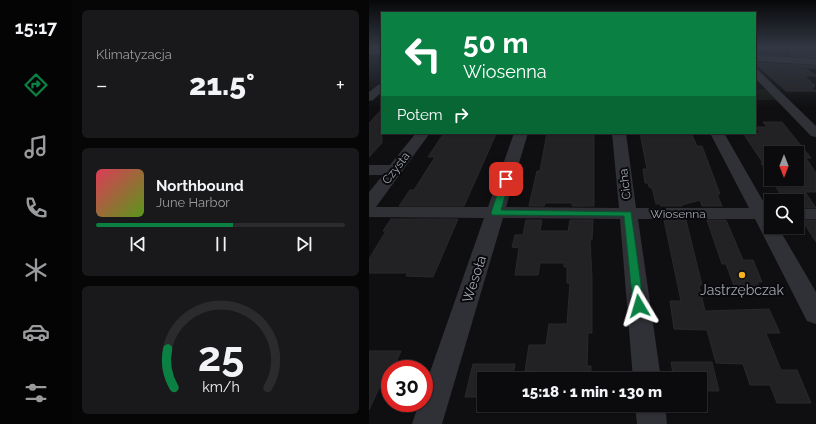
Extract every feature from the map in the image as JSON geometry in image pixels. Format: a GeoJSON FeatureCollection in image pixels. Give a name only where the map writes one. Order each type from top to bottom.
{"type":"FeatureCollection","features":[{"type":"Feature","properties":{"kind":"street"},"geometry":{"type":"LineString","coordinates":[[756,73],[816,133]]}},
{"type":"Feature","properties":{"kind":"street"},"geometry":{"type":"LineString","coordinates":[[369,98],[381,88]]}},
{"type":"Feature","properties":{"kind":"street","name":"Czysta"},"geometry":{"type":"LineString","coordinates":[[369,204],[422,134]]}},
{"type":"Feature","properties":{"kind":"street","name":"Wesoła"},"geometry":{"type":"LineString","coordinates":[[427,424],[521,134]]}},
{"type":"Feature","properties":{"kind":"street","name":"Cicha"},"geometry":{"type":"LineString","coordinates":[[619,134],[646,372]]}},
{"type":"Feature","properties":{"kind":"street"},"geometry":{"type":"LineString","coordinates":[[718,134],[764,211]]}},
{"type":"Feature","properties":{"kind":"street"},"geometry":{"type":"LineString","coordinates":[[369,170],[395,170]]}},
{"type":"Feature","properties":{"kind":"street","name":"Wiosenna"},"geometry":{"type":"LineString","coordinates":[[369,212],[764,214]]}},
{"type":"Feature","properties":{"kind":"street"},"geometry":{"type":"LineString","coordinates":[[804,214],[816,214]]}},
{"type":"Feature","properties":{"kind":"street"},"geometry":{"type":"LineString","coordinates":[[776,234],[816,314]]}},
{"type":"Feature","properties":{"kind":"street"},"geometry":{"type":"LineString","coordinates":[[651,412],[652,424]]}},
{"type":"Feature","properties":{"kind":"shaded area"},"geometry":{"type":"Polygon","coordinates":[[[756,89],[768,89],[779,100],[756,100],[756,89]]]}},
{"type":"Feature","properties":{"kind":"building"},"geometry":{"type":"Polygon","coordinates":[[[760,68],[816,68],[805,68],[816,76],[804,76],[815,85],[813,85],[815,87],[810,87],[816,91],[786,91],[760,68]]]}},
{"type":"Feature","properties":{"kind":"building"},"geometry":{"type":"Polygon","coordinates":[[[381,110],[382,143],[369,157],[369,123],[381,110]]]}},
{"type":"Feature","properties":{"kind":"building"},"geometry":{"type":"Polygon","coordinates":[[[763,122],[782,122],[801,146],[764,146],[764,168],[761,163],[763,163],[744,134],[760,133],[756,128],[767,127],[763,122]]]}},
{"type":"Feature","properties":{"kind":"building"},"geometry":{"type":"Polygon","coordinates":[[[443,134],[496,134],[464,206],[399,206],[410,190],[414,190],[435,157],[428,157],[443,134]]]}},
{"type":"Feature","properties":{"kind":"building"},"geometry":{"type":"Polygon","coordinates":[[[547,134],[594,134],[594,206],[572,206],[572,203],[545,203],[544,206],[529,206],[537,171],[540,171],[547,134]]]}},
{"type":"Feature","properties":{"kind":"building"},"geometry":{"type":"Polygon","coordinates":[[[640,134],[691,134],[697,146],[702,146],[720,194],[717,194],[722,206],[702,206],[700,200],[682,206],[661,206],[660,204],[656,204],[652,188],[649,187],[648,183],[645,183],[643,169],[647,169],[640,134]]]}},
{"type":"Feature","properties":{"kind":"building"},"geometry":{"type":"Polygon","coordinates":[[[804,149],[811,158],[806,158],[816,173],[816,192],[805,192],[816,208],[804,208],[804,194],[780,194],[775,186],[804,186],[804,149]]]}},
{"type":"Feature","properties":{"kind":"building"},"geometry":{"type":"Polygon","coordinates":[[[391,219],[458,219],[433,277],[406,276],[408,273],[369,273],[369,259],[386,231],[383,231],[391,219]]]}},
{"type":"Feature","properties":{"kind":"building"},"geometry":{"type":"Polygon","coordinates":[[[526,220],[542,220],[540,231],[568,231],[570,220],[593,220],[592,240],[590,240],[592,277],[592,333],[588,333],[587,366],[591,366],[591,372],[525,371],[529,345],[546,345],[549,324],[567,324],[570,283],[567,283],[567,267],[564,267],[564,263],[540,263],[538,275],[515,275],[519,248],[512,247],[515,235],[523,235],[526,220]]]}},
{"type":"Feature","properties":{"kind":"building"},"geometry":{"type":"Polygon","coordinates":[[[664,220],[686,220],[702,285],[699,285],[705,311],[769,309],[780,333],[766,333],[781,370],[797,370],[811,403],[777,403],[770,385],[750,385],[743,364],[716,363],[707,330],[674,329],[670,301],[681,301],[664,220]]]}},
{"type":"Feature","properties":{"kind":"building"},"geometry":{"type":"Polygon","coordinates":[[[707,220],[726,220],[743,260],[753,260],[762,282],[757,282],[759,286],[734,286],[726,264],[722,264],[707,220]]]}},
{"type":"Feature","properties":{"kind":"building"},"geometry":{"type":"Polygon","coordinates":[[[804,220],[816,220],[816,242],[804,223],[804,220]]]}},
{"type":"Feature","properties":{"kind":"building"},"geometry":{"type":"Polygon","coordinates":[[[369,351],[401,351],[397,360],[381,360],[381,386],[369,410],[369,351]]]}},
{"type":"Feature","properties":{"kind":"building"},"geometry":{"type":"Polygon","coordinates":[[[671,362],[712,362],[719,391],[707,391],[707,372],[673,372],[671,362]]]}},
{"type":"Feature","properties":{"kind":"building"},"geometry":{"type":"Polygon","coordinates":[[[473,364],[515,364],[513,372],[477,372],[477,397],[465,397],[473,364]]]}},
{"type":"Feature","properties":{"kind":"place","name":"Jastrzębczak"},"geometry":{"type":"Point","coordinates":[742,275]}},
{"type":"Feature","properties":{"kind":"route"},"geometry":{"type":"LineString","coordinates":[[506,179],[495,213],[628,214],[639,306]]}}]}
